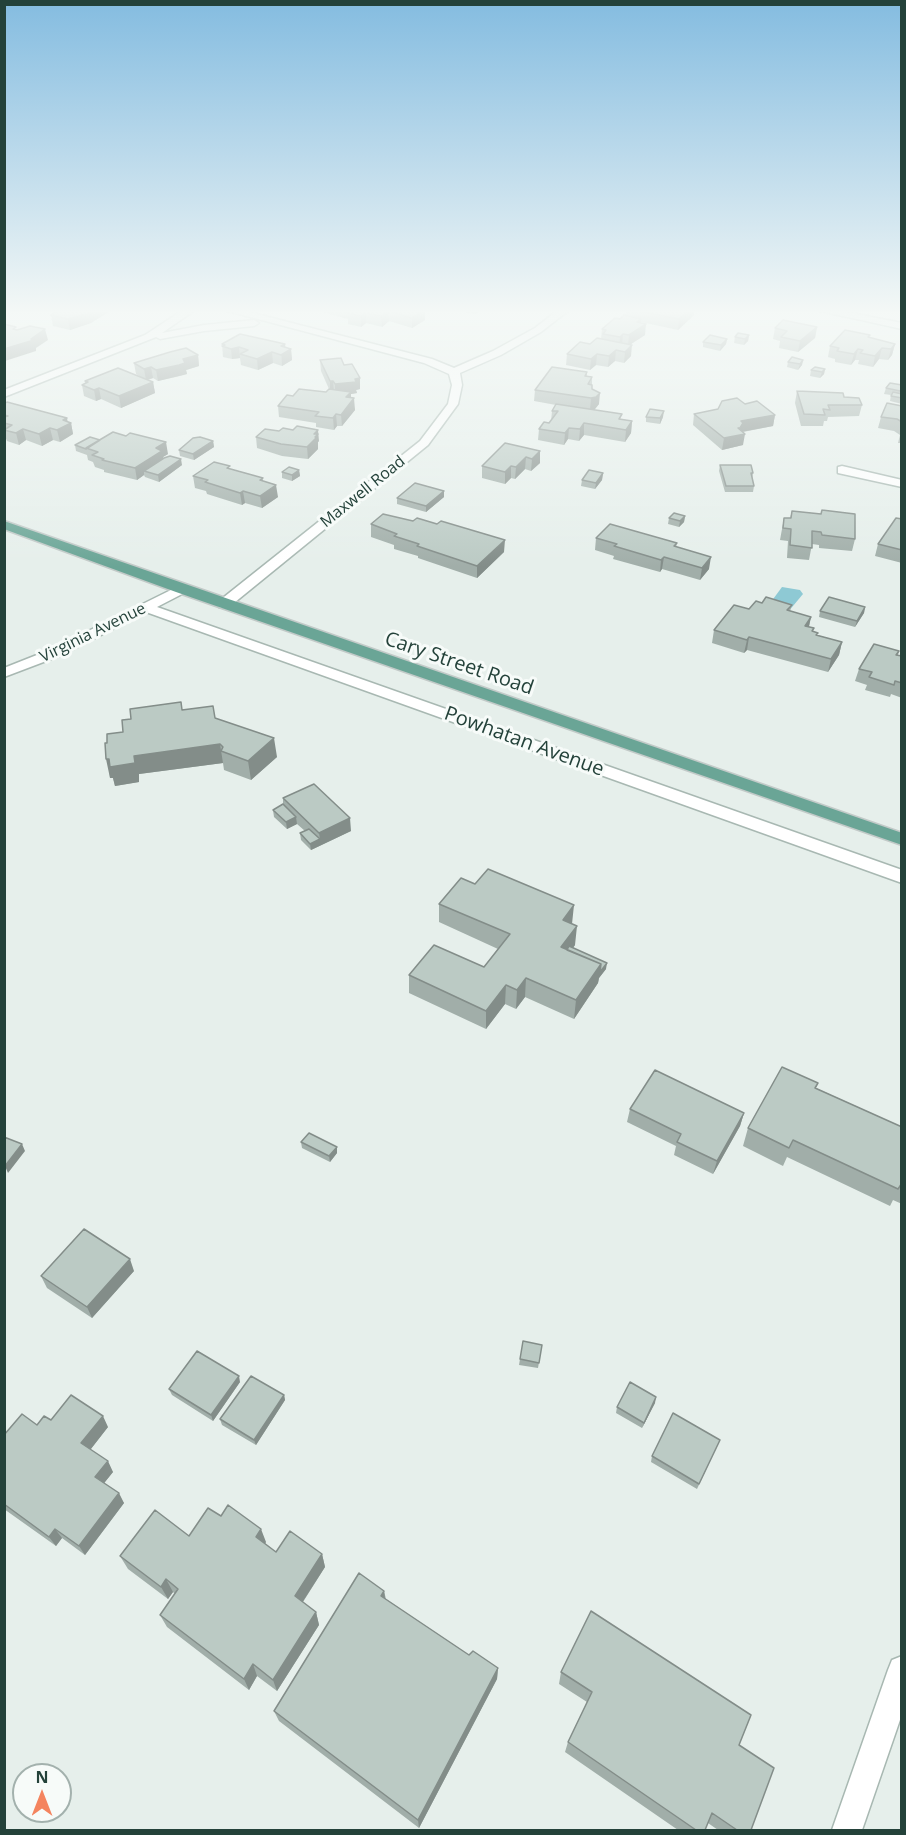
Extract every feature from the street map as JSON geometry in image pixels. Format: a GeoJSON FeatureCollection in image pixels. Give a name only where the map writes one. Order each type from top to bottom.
{"type":"FeatureCollection","features":[{"type":"Feature","properties":{"kind":"main road","name":"Cary Street Road"},"geometry":{"type":"LineString","coordinates":[[4,525],[181,589],[902,839]]}},
{"type":"Feature","properties":{"kind":"street","name":"Maxwell Road"},"geometry":{"type":"LineString","coordinates":[[224,604],[424,443],[441,423],[453,404],[455,396]]}},
{"type":"Feature","properties":{"kind":"street"},"geometry":{"type":"LineString","coordinates":[[842,470],[902,484]]}},
{"type":"Feature","properties":{"kind":"street","name":"Virginia Avenue"},"geometry":{"type":"LineString","coordinates":[[4,673],[57,652],[181,589]]}},
{"type":"Feature","properties":{"kind":"street","name":"Powhatan Avenue"},"geometry":{"type":"LineString","coordinates":[[147,608],[902,878]]}},
{"type":"Feature","properties":{"kind":"street"},"geometry":{"type":"LineString","coordinates":[[847,1830],[902,1670]]}},
{"type":"Feature","properties":{"kind":"water"},"geometry":{"type":"Polygon","coordinates":[[[782,587],[800,590],[803,594],[788,612],[768,606],[782,587]]]}},
{"type":"Feature","properties":{"kind":"building"},"geometry":{"type":"Polygon","coordinates":[[[286,396],[347,396],[346,397],[354,398],[341,415],[336,414],[333,418],[315,416],[319,412],[278,406],[286,396]]]}},
{"type":"Feature","properties":{"kind":"building"},"geometry":{"type":"Polygon","coordinates":[[[574,396],[597,396],[591,398],[574,396]]]}},
{"type":"Feature","properties":{"kind":"building"},"geometry":{"type":"Polygon","coordinates":[[[798,396],[844,396],[859,398],[862,405],[828,405],[830,410],[823,409],[825,415],[804,414],[798,396]]]}},
{"type":"Feature","properties":{"kind":"building"},"geometry":{"type":"Polygon","coordinates":[[[737,398],[745,404],[757,401],[775,415],[741,421],[743,423],[738,428],[745,434],[724,438],[694,414],[718,409],[722,401],[737,398]]]}},
{"type":"Feature","properties":{"kind":"building"},"geometry":{"type":"Polygon","coordinates":[[[7,402],[67,418],[63,420],[71,423],[57,430],[50,428],[39,434],[23,429],[16,433],[4,430],[12,425],[4,423],[4,417],[8,416],[4,415],[4,404],[7,402]]]}},
{"type":"Feature","properties":{"kind":"building"},"geometry":{"type":"Polygon","coordinates":[[[887,403],[902,406],[902,422],[881,417],[887,403]]]}},
{"type":"Feature","properties":{"kind":"building"},"geometry":{"type":"Polygon","coordinates":[[[556,404],[622,414],[619,419],[632,421],[626,430],[584,423],[580,429],[569,428],[565,433],[539,429],[544,422],[549,423],[558,411],[552,411],[556,404]]]}},
{"type":"Feature","properties":{"kind":"building"},"geometry":{"type":"Polygon","coordinates":[[[650,409],[664,411],[660,418],[646,417],[650,409]]]}},
{"type":"Feature","properties":{"kind":"building"},"geometry":{"type":"Polygon","coordinates":[[[297,426],[318,430],[314,434],[318,434],[315,437],[317,437],[307,447],[281,444],[256,437],[265,429],[293,430],[297,426]]]}},
{"type":"Feature","properties":{"kind":"building"},"geometry":{"type":"Polygon","coordinates":[[[113,432],[126,436],[130,433],[166,442],[156,448],[162,451],[135,468],[102,460],[104,459],[92,455],[98,452],[86,448],[113,432]]]}},
{"type":"Feature","properties":{"kind":"building"},"geometry":{"type":"Polygon","coordinates":[[[90,437],[100,440],[86,449],[75,445],[90,437]]]}},
{"type":"Feature","properties":{"kind":"building"},"geometry":{"type":"Polygon","coordinates":[[[200,437],[213,441],[193,454],[179,450],[193,438],[200,437]]]}},
{"type":"Feature","properties":{"kind":"building"},"geometry":{"type":"Polygon","coordinates":[[[505,443],[540,451],[532,459],[526,457],[516,467],[511,466],[505,472],[482,466],[505,443]]]}},
{"type":"Feature","properties":{"kind":"building"},"geometry":{"type":"Polygon","coordinates":[[[170,456],[181,459],[158,475],[144,471],[164,458],[170,456]]]}},
{"type":"Feature","properties":{"kind":"building"},"geometry":{"type":"Polygon","coordinates":[[[214,462],[263,478],[260,480],[276,485],[260,496],[243,491],[240,493],[193,476],[214,462]]]}},
{"type":"Feature","properties":{"kind":"building"},"geometry":{"type":"Polygon","coordinates":[[[720,465],[751,465],[754,486],[726,486],[720,465]]]}},
{"type":"Feature","properties":{"kind":"building"},"geometry":{"type":"Polygon","coordinates":[[[289,467],[299,470],[292,475],[282,472],[289,467]]]}},
{"type":"Feature","properties":{"kind":"building"},"geometry":{"type":"Polygon","coordinates":[[[589,470],[603,473],[596,483],[582,480],[589,470]]]}},
{"type":"Feature","properties":{"kind":"building"},"geometry":{"type":"Polygon","coordinates":[[[415,483],[444,491],[426,506],[397,498],[415,483]]]}},
{"type":"Feature","properties":{"kind":"building"},"geometry":{"type":"Polygon","coordinates":[[[822,510],[855,514],[855,539],[822,535],[821,532],[812,531],[812,548],[790,545],[791,529],[783,528],[784,518],[791,518],[792,511],[821,514],[822,510]]]}},
{"type":"Feature","properties":{"kind":"building"},"geometry":{"type":"Polygon","coordinates":[[[674,513],[685,516],[680,521],[669,518],[674,513]]]}},
{"type":"Feature","properties":{"kind":"building"},"geometry":{"type":"Polygon","coordinates":[[[383,514],[413,521],[417,518],[437,524],[441,521],[505,540],[477,566],[417,546],[419,544],[394,536],[397,534],[371,524],[383,514]]]}},
{"type":"Feature","properties":{"kind":"building"},"geometry":{"type":"Polygon","coordinates":[[[896,518],[902,519],[902,550],[878,544],[896,518]]]}},
{"type":"Feature","properties":{"kind":"building"},"geometry":{"type":"Polygon","coordinates":[[[610,524],[677,543],[674,546],[711,557],[702,568],[664,557],[661,560],[614,546],[617,544],[596,538],[610,524]]]}},
{"type":"Feature","properties":{"kind":"building"},"geometry":{"type":"Polygon","coordinates":[[[766,597],[792,605],[787,610],[811,617],[805,626],[814,628],[812,631],[818,633],[816,635],[842,642],[831,659],[714,630],[734,605],[749,609],[756,601],[762,603],[766,597]]]}},
{"type":"Feature","properties":{"kind":"building"},"geometry":{"type":"Polygon","coordinates":[[[829,597],[865,607],[857,621],[820,611],[829,597]]]}},
{"type":"Feature","properties":{"kind":"building"},"geometry":{"type":"Polygon","coordinates":[[[874,644],[899,651],[896,655],[902,656],[902,683],[895,681],[894,685],[869,677],[872,672],[859,669],[874,644]]]}},
{"type":"Feature","properties":{"kind":"building"},"geometry":{"type":"Polygon","coordinates":[[[181,702],[182,710],[213,706],[215,718],[274,738],[248,761],[221,751],[223,747],[220,744],[134,756],[135,763],[110,767],[109,759],[106,759],[107,734],[123,732],[122,720],[131,719],[130,709],[181,702]]]}},
{"type":"Feature","properties":{"kind":"building"},"geometry":{"type":"Polygon","coordinates":[[[314,784],[350,818],[319,833],[283,798],[314,784]]]}},
{"type":"Feature","properties":{"kind":"building"},"geometry":{"type":"Polygon","coordinates":[[[283,804],[296,817],[286,822],[273,810],[283,804]]]}},
{"type":"Feature","properties":{"kind":"building"},"geometry":{"type":"Polygon","coordinates":[[[309,829],[320,839],[310,844],[300,833],[309,829]]]}},
{"type":"Feature","properties":{"kind":"building"},"geometry":{"type":"Polygon","coordinates":[[[488,869],[574,905],[563,920],[577,926],[561,947],[601,964],[576,1000],[526,978],[517,990],[506,985],[486,1011],[409,975],[434,945],[484,967],[510,934],[439,904],[461,878],[475,884],[488,869]]]}},
{"type":"Feature","properties":{"kind":"building"},"geometry":{"type":"Polygon","coordinates":[[[569,946],[607,963],[600,972],[601,964],[567,950],[569,946]]]}},
{"type":"Feature","properties":{"kind":"building"},"geometry":{"type":"Polygon","coordinates":[[[782,1067],[818,1083],[815,1088],[902,1127],[902,1183],[898,1189],[793,1140],[789,1148],[748,1128],[782,1067]]]}},
{"type":"Feature","properties":{"kind":"building"},"geometry":{"type":"Polygon","coordinates":[[[655,1070],[744,1113],[717,1161],[677,1142],[681,1134],[630,1109],[655,1070]]]}},
{"type":"Feature","properties":{"kind":"building"},"geometry":{"type":"Polygon","coordinates":[[[309,1133],[337,1147],[329,1156],[301,1142],[309,1133]]]}},
{"type":"Feature","properties":{"kind":"building"},"geometry":{"type":"Polygon","coordinates":[[[4,1137],[22,1144],[5,1166],[4,1166],[4,1137]]]}},
{"type":"Feature","properties":{"kind":"building"},"geometry":{"type":"Polygon","coordinates":[[[84,1229],[130,1259],[87,1307],[41,1276],[84,1229]]]}},
{"type":"Feature","properties":{"kind":"building"},"geometry":{"type":"Polygon","coordinates":[[[523,1341],[542,1345],[539,1363],[520,1359],[523,1341]]]}},
{"type":"Feature","properties":{"kind":"building"},"geometry":{"type":"Polygon","coordinates":[[[197,1351],[239,1376],[211,1415],[169,1389],[197,1351]]]}},
{"type":"Feature","properties":{"kind":"building"},"geometry":{"type":"Polygon","coordinates":[[[251,1376],[284,1395],[254,1440],[220,1419],[251,1376]]]}},
{"type":"Feature","properties":{"kind":"building"},"geometry":{"type":"Polygon","coordinates":[[[630,1382],[656,1397],[644,1423],[617,1407],[630,1382]]]}},
{"type":"Feature","properties":{"kind":"building"},"geometry":{"type":"Polygon","coordinates":[[[71,1395],[103,1416],[81,1443],[108,1461],[95,1477],[119,1493],[79,1546],[55,1529],[49,1537],[4,1504],[4,1435],[22,1414],[37,1425],[44,1416],[51,1420],[71,1395]]]}},
{"type":"Feature","properties":{"kind":"building"},"geometry":{"type":"Polygon","coordinates":[[[673,1413],[720,1440],[699,1484],[652,1456],[673,1413]]]}},
{"type":"Feature","properties":{"kind":"building"},"geometry":{"type":"Polygon","coordinates":[[[228,1505],[261,1529],[256,1537],[276,1552],[290,1531],[322,1554],[295,1596],[316,1612],[273,1680],[253,1664],[244,1679],[160,1615],[178,1589],[166,1579],[161,1587],[120,1556],[155,1510],[189,1536],[208,1508],[221,1516],[228,1505]]]}},
{"type":"Feature","properties":{"kind":"building"},"geometry":{"type":"Polygon","coordinates":[[[359,1573],[384,1591],[381,1596],[469,1655],[473,1651],[498,1668],[418,1820],[274,1711],[359,1573]]]}},
{"type":"Feature","properties":{"kind":"building"},"geometry":{"type":"Polygon","coordinates":[[[591,1611],[751,1715],[739,1745],[774,1768],[751,1830],[737,1830],[712,1813],[705,1830],[696,1830],[568,1742],[592,1692],[561,1672],[591,1611]]]}}]}
